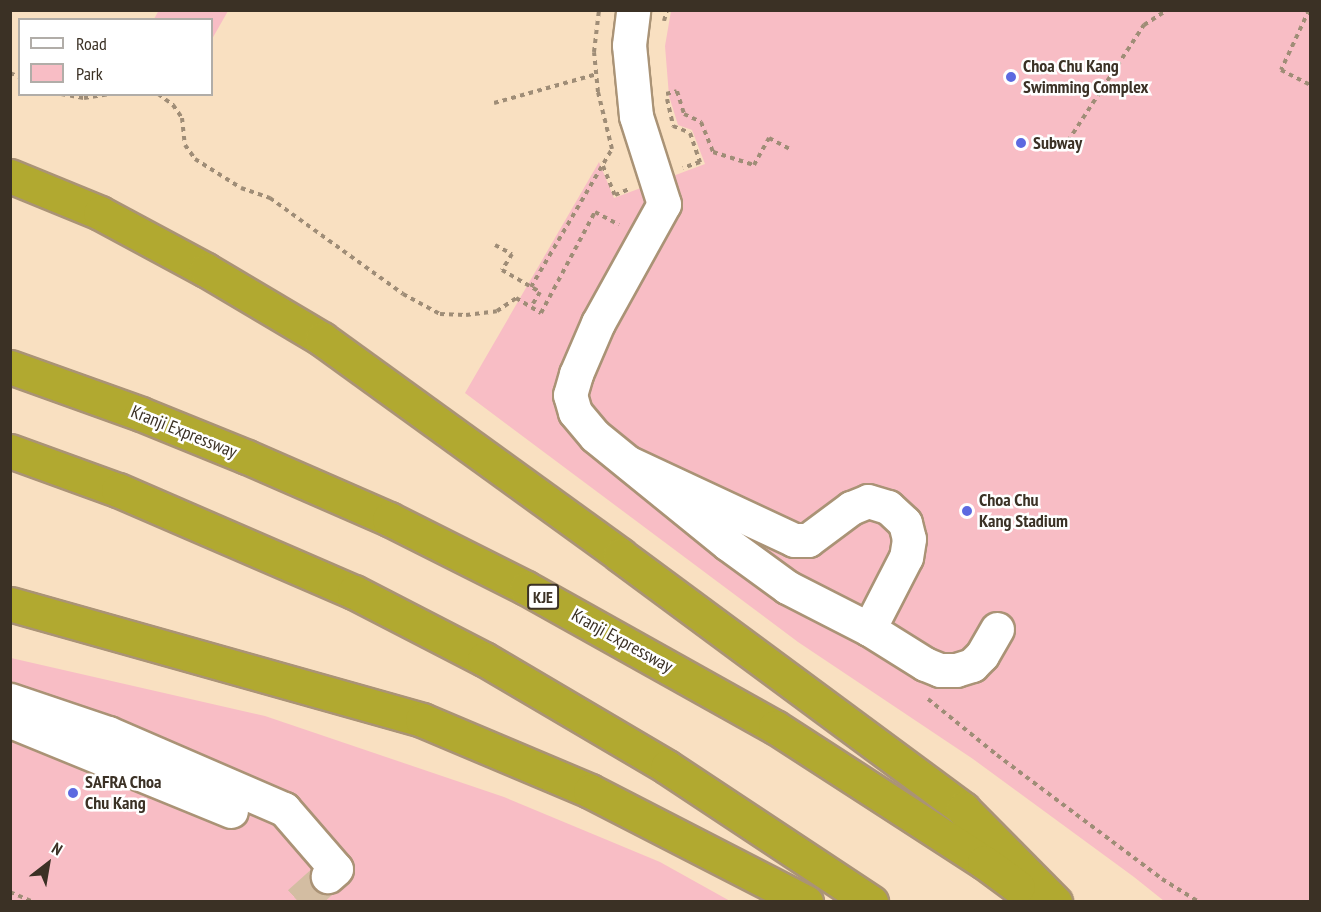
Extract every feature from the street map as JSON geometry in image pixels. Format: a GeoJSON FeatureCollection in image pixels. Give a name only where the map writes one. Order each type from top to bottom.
{"type":"FeatureCollection","features":[{"type":"Feature","properties":{"kind":"highway"},"geometry":{"type":"LineString","coordinates":[[10,176],[100,213],[206,270],[321,339],[620,555],[963,809],[1055,902]]}},
{"type":"Feature","properties":{"kind":"highway","name":"Kranji Expressway"},"geometry":{"type":"LineString","coordinates":[[10,367],[141,414],[247,457],[390,519],[526,588],[775,727],[984,862],[1037,902]]}},
{"type":"Feature","properties":{"kind":"highway"},"geometry":{"type":"LineString","coordinates":[[10,451],[118,490],[354,592],[484,659],[667,768],[871,902]]}},
{"type":"Feature","properties":{"kind":"highway"},"geometry":{"type":"LineString","coordinates":[[10,604],[422,720],[590,791],[806,902]]}},
{"type":"Feature","properties":{"kind":"street"},"geometry":{"type":"LineString","coordinates":[[633,10],[629,45],[630,78],[636,116],[664,204],[598,323],[570,395],[575,411],[595,436],[728,544],[788,587],[869,629],[919,661],[940,670],[956,670],[972,665],[982,655],[997,629]]}},
{"type":"Feature","properties":{"kind":"street"},"geometry":{"type":"LineString","coordinates":[[629,463],[794,540],[808,540],[850,508],[868,501],[888,507],[905,523],[909,539],[906,556],[869,629]]}},
{"type":"Feature","properties":{"kind":"street"},"geometry":{"type":"LineString","coordinates":[[10,700],[108,733],[284,809],[336,869],[330,885],[269,826],[10,721]]}},
{"type":"Feature","properties":{"kind":"path"},"geometry":{"type":"LineString","coordinates":[[531,287],[612,149],[604,125],[594,52],[599,10]]}},
{"type":"Feature","properties":{"kind":"path"},"geometry":{"type":"LineString","coordinates":[[663,30],[667,10]]}},
{"type":"Feature","properties":{"kind":"path"},"geometry":{"type":"LineString","coordinates":[[1068,141],[1144,25],[1167,10]]}},
{"type":"Feature","properties":{"kind":"path"},"geometry":{"type":"LineString","coordinates":[[1309,10],[1281,70],[1311,85]]}},
{"type":"Feature","properties":{"kind":"path"},"geometry":{"type":"LineString","coordinates":[[494,103],[597,74]]}},
{"type":"Feature","properties":{"kind":"path"},"geometry":{"type":"LineString","coordinates":[[664,83],[666,94],[677,91],[684,114],[701,122],[713,152],[754,165],[769,138],[790,149]]}},
{"type":"Feature","properties":{"kind":"path"},"geometry":{"type":"LineString","coordinates":[[72,96],[84,98],[97,96]]}},
{"type":"Feature","properties":{"kind":"path"},"geometry":{"type":"LineString","coordinates":[[162,96],[173,105],[182,118],[185,145],[195,159],[241,188],[270,198],[403,294],[440,314],[466,315],[497,311],[516,298],[541,313],[595,212],[646,239]]}},
{"type":"Feature","properties":{"kind":"path"},"geometry":{"type":"LineString","coordinates":[[495,245],[512,254],[502,270],[540,292],[531,307]]}},
{"type":"Feature","properties":{"kind":"path"},"geometry":{"type":"LineString","coordinates":[[919,661],[906,681],[997,755],[1162,879],[1199,902]]}},
{"type":"Feature","properties":{"kind":"path"},"geometry":{"type":"LineString","coordinates":[[10,892],[33,902]]}},
{"type":"Feature","properties":{"kind":"green space"},"geometry":{"type":"Polygon","coordinates":[[[159,10],[228,10],[213,37],[213,18],[155,18],[159,10]]]}},
{"type":"Feature","properties":{"kind":"green space","name":"Choa Chu Kang Stadium"},"geometry":{"type":"Polygon","coordinates":[[[671,11],[1310,11],[1310,901],[1164,901],[973,759],[798,642],[465,393],[599,162],[614,198],[705,164],[692,130],[678,125],[669,96],[665,46],[671,11]]]}},
{"type":"Feature","properties":{"kind":"green space"},"geometry":{"type":"Polygon","coordinates":[[[11,658],[265,716],[504,797],[660,862],[730,901],[11,902],[11,658]]]}},
{"type":"Feature","properties":{"kind":"tunnel"},"geometry":{"type":"LineString","coordinates":[[299,902],[328,876]]}},
{"type":"Feature","properties":{"kind":"place","name":"Choa Chu Kang Swimming Complex"},"geometry":{"type":"Point","coordinates":[1011,77]}},
{"type":"Feature","properties":{"kind":"place","name":"Subway"},"geometry":{"type":"Point","coordinates":[1021,143]}},
{"type":"Feature","properties":{"kind":"place","name":"Choa Chu Kang Stadium"},"geometry":{"type":"Point","coordinates":[967,511]}},
{"type":"Feature","properties":{"kind":"place","name":"SAFRA Choa Chu Kang"},"geometry":{"type":"Point","coordinates":[73,793]}}]}
